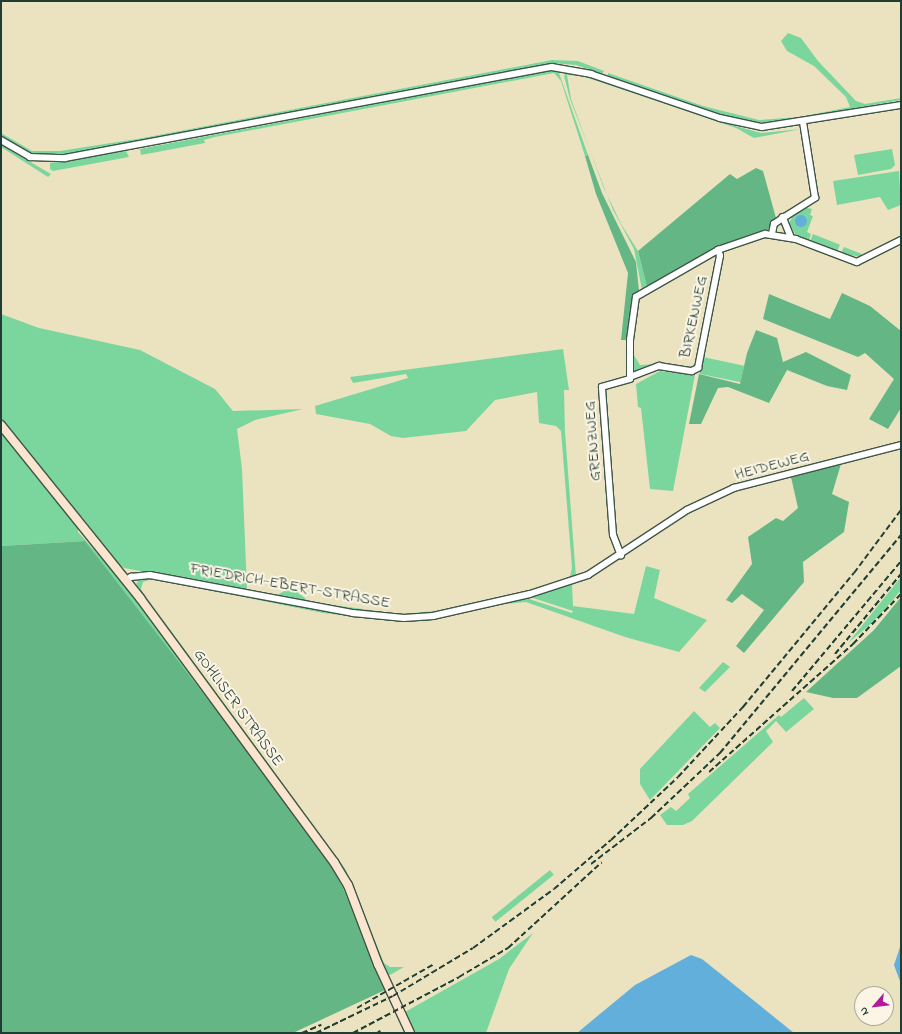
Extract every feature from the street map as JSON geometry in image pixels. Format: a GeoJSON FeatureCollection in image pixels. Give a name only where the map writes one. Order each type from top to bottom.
{"type":"FeatureCollection","features":[{"type":"Feature","properties":{"kind":"main road","name":"GOHLISER STRASSE"},"geometry":{"type":"LineString","coordinates":[[1,425],[126,580],[342,874],[410,1033]]}},
{"type":"Feature","properties":{"kind":"street"},"geometry":{"type":"LineString","coordinates":[[1,140],[30,157],[48,159],[133,146],[552,67],[591,74],[743,124],[772,127],[901,104]]}},
{"type":"Feature","properties":{"kind":"street"},"geometry":{"type":"LineString","coordinates":[[772,234],[774,224],[815,198],[803,122]]}},
{"type":"Feature","properties":{"kind":"street"},"geometry":{"type":"LineString","coordinates":[[783,218],[792,238]]}},
{"type":"Feature","properties":{"kind":"street"},"geometry":{"type":"LineString","coordinates":[[630,377],[630,340],[636,297],[718,250],[749,238],[772,234],[792,238],[856,262],[901,240]]}},
{"type":"Feature","properties":{"kind":"street","name":"BIRKENWEG"},"geometry":{"type":"LineString","coordinates":[[630,377],[659,366],[692,371],[698,368],[720,256],[718,250]]}},
{"type":"Feature","properties":{"kind":"street","name":"GRENZWEG"},"geometry":{"type":"LineString","coordinates":[[621,556],[613,535],[602,387],[627,382],[630,377]]}},
{"type":"Feature","properties":{"kind":"street","name":"HEIDEWEG"},"geometry":{"type":"LineString","coordinates":[[650,536],[687,510],[734,488],[901,445]]}},
{"type":"Feature","properties":{"kind":"street","name":"FRIEDRICH-EBERT-STRASSE"},"geometry":{"type":"LineString","coordinates":[[126,580],[131,577],[150,575],[335,611],[414,618],[550,589],[588,575],[621,556],[650,536]]}},
{"type":"Feature","properties":{"kind":"green space"},"geometry":{"type":"Polygon","coordinates":[[[788,33],[801,38],[818,61],[856,101],[865,104],[901,98],[901,100],[780,122],[753,122],[707,111],[608,76],[608,73],[703,106],[759,120],[799,117],[850,107],[846,97],[814,66],[787,51],[781,41],[788,33]]]}},
{"type":"Feature","properties":{"kind":"green space"},"geometry":{"type":"Polygon","coordinates":[[[552,60],[578,61],[604,71],[602,74],[576,65],[551,63],[61,155],[32,155],[1,136],[1,133],[32,151],[60,151],[143,138],[552,60]]]}},
{"type":"Feature","properties":{"kind":"green space"},"geometry":{"type":"Polygon","coordinates":[[[552,70],[559,73],[588,155],[585,156],[561,81],[554,73],[215,137],[204,140],[205,143],[141,155],[140,149],[552,70]]]}},
{"type":"Feature","properties":{"kind":"green space"},"geometry":{"type":"Polygon","coordinates":[[[567,72],[593,77],[721,122],[761,133],[801,129],[754,138],[736,128],[636,94],[582,76],[567,75],[571,99],[590,150],[570,99],[564,76],[567,72]]]}},
{"type":"Feature","properties":{"kind":"green space"},"geometry":{"type":"Polygon","coordinates":[[[1,145],[51,174],[48,177],[1,147],[1,145]]]}},
{"type":"Feature","properties":{"kind":"green space"},"geometry":{"type":"Polygon","coordinates":[[[892,149],[895,165],[891,169],[858,175],[854,155],[892,149]]]}},
{"type":"Feature","properties":{"kind":"green space"},"geometry":{"type":"Polygon","coordinates":[[[590,150],[607,194],[603,186],[590,150]]]}},
{"type":"Feature","properties":{"kind":"green space"},"geometry":{"type":"Polygon","coordinates":[[[126,151],[129,157],[53,171],[50,169],[50,163],[126,151]]]}},
{"type":"Feature","properties":{"kind":"green space"},"geometry":{"type":"Polygon","coordinates":[[[588,155],[602,193],[636,262],[639,291],[632,301],[627,340],[621,340],[628,273],[596,194],[585,156],[588,155]]]}},
{"type":"Feature","properties":{"kind":"green space"},"geometry":{"type":"Polygon","coordinates":[[[756,168],[763,171],[776,218],[767,231],[720,246],[647,287],[638,251],[730,174],[737,179],[756,168]]]}},
{"type":"Feature","properties":{"kind":"green space"},"geometry":{"type":"Polygon","coordinates":[[[899,171],[901,205],[888,210],[880,197],[837,205],[833,181],[899,171]]]}},
{"type":"Feature","properties":{"kind":"green space"},"geometry":{"type":"Polygon","coordinates":[[[607,194],[621,224],[638,251],[647,287],[642,290],[634,249],[613,210],[607,194]]]}},
{"type":"Feature","properties":{"kind":"green space"},"geometry":{"type":"Polygon","coordinates":[[[803,207],[812,209],[810,215],[813,216],[807,232],[811,234],[809,240],[796,236],[789,223],[796,210],[803,207]]]}},
{"type":"Feature","properties":{"kind":"green space"},"geometry":{"type":"Polygon","coordinates":[[[813,234],[840,245],[837,251],[810,240],[813,234]]]}},
{"type":"Feature","properties":{"kind":"green space"},"geometry":{"type":"Polygon","coordinates":[[[844,247],[862,254],[861,257],[841,253],[844,247]]]}},
{"type":"Feature","properties":{"kind":"green space"},"geometry":{"type":"Polygon","coordinates":[[[842,293],[870,306],[901,331],[901,408],[888,429],[869,419],[894,379],[865,353],[858,357],[763,319],[769,294],[830,319],[842,293]]]}},
{"type":"Feature","properties":{"kind":"green space"},"geometry":{"type":"Polygon","coordinates":[[[1,314],[39,328],[140,350],[215,389],[233,411],[303,409],[255,420],[237,429],[242,469],[247,589],[277,595],[292,587],[307,600],[318,603],[400,614],[435,611],[519,593],[562,581],[570,576],[572,568],[561,431],[556,426],[539,423],[537,392],[495,400],[466,431],[403,438],[391,436],[370,424],[316,414],[315,406],[408,378],[406,374],[353,383],[350,377],[563,349],[569,390],[564,390],[565,432],[576,577],[530,592],[429,614],[408,616],[356,611],[124,568],[114,559],[82,517],[78,518],[1,420],[1,314]]]}},
{"type":"Feature","properties":{"kind":"green space"},"geometry":{"type":"Polygon","coordinates":[[[756,330],[777,338],[783,362],[806,352],[851,375],[847,390],[827,386],[787,370],[769,403],[728,387],[718,388],[701,424],[689,424],[699,374],[740,384],[747,353],[756,330]]]}},
{"type":"Feature","properties":{"kind":"green space"},"geometry":{"type":"Polygon","coordinates":[[[632,352],[640,365],[657,364],[633,372],[632,352]]]}},
{"type":"Feature","properties":{"kind":"green space"},"geometry":{"type":"Polygon","coordinates":[[[703,357],[744,366],[741,382],[699,374],[703,357]]]}},
{"type":"Feature","properties":{"kind":"green space"},"geometry":{"type":"Polygon","coordinates":[[[660,371],[695,375],[673,491],[650,489],[641,408],[638,407],[636,384],[660,371]]]}},
{"type":"Feature","properties":{"kind":"green space"},"geometry":{"type":"Polygon","coordinates":[[[1,429],[78,527],[78,532],[123,582],[333,866],[345,887],[386,990],[383,988],[343,888],[332,867],[85,541],[1,546],[1,429]]]}},
{"type":"Feature","properties":{"kind":"green space"},"geometry":{"type":"Polygon","coordinates":[[[841,464],[832,494],[849,502],[844,532],[803,562],[804,582],[744,653],[736,646],[764,610],[742,594],[732,603],[726,600],[752,564],[748,537],[776,518],[783,521],[798,508],[791,477],[841,464]]]}},
{"type":"Feature","properties":{"kind":"green space"},"geometry":{"type":"Polygon","coordinates":[[[85,541],[230,728],[332,867],[343,888],[385,990],[293,1033],[1,1033],[1,546],[85,541]]]}},
{"type":"Feature","properties":{"kind":"green space"},"geometry":{"type":"Polygon","coordinates":[[[646,566],[660,570],[654,598],[707,620],[679,652],[625,637],[526,602],[493,605],[428,621],[400,622],[323,613],[152,579],[143,582],[141,589],[144,594],[346,870],[384,963],[390,967],[404,967],[390,975],[386,973],[355,894],[136,584],[139,580],[153,578],[326,611],[414,621],[526,598],[572,613],[573,611],[530,597],[572,584],[573,606],[634,614],[646,566]]]}},
{"type":"Feature","properties":{"kind":"green space"},"geometry":{"type":"Polygon","coordinates":[[[901,577],[901,590],[893,600],[872,623],[848,643],[901,577]]]}},
{"type":"Feature","properties":{"kind":"green space"},"geometry":{"type":"Polygon","coordinates":[[[901,597],[901,666],[857,698],[833,698],[806,692],[874,630],[901,597]]]}},
{"type":"Feature","properties":{"kind":"green space"},"geometry":{"type":"Polygon","coordinates":[[[723,662],[730,667],[705,692],[699,688],[723,662]]]}},
{"type":"Feature","properties":{"kind":"green space"},"geometry":{"type":"Polygon","coordinates":[[[804,698],[814,709],[786,732],[776,721],[766,731],[773,742],[692,821],[683,825],[667,825],[660,815],[671,807],[676,811],[690,798],[688,794],[779,715],[781,717],[804,698]]]}},
{"type":"Feature","properties":{"kind":"green space"},"geometry":{"type":"Polygon","coordinates":[[[694,711],[710,727],[715,723],[720,728],[650,800],[640,784],[640,769],[694,711]]]}},
{"type":"Feature","properties":{"kind":"green space"},"geometry":{"type":"Polygon","coordinates":[[[550,870],[554,875],[495,922],[492,917],[550,870]]]}},
{"type":"Feature","properties":{"kind":"green space"},"geometry":{"type":"Polygon","coordinates":[[[533,933],[509,969],[486,1033],[414,1033],[405,1012],[499,959],[533,933]]]}},
{"type":"Feature","properties":{"kind":"water"},"geometry":{"type":"Polygon","coordinates":[[[801,215],[805,217],[807,221],[805,225],[801,227],[797,225],[795,221],[797,217],[801,215]]]}},
{"type":"Feature","properties":{"kind":"water"},"geometry":{"type":"Polygon","coordinates":[[[901,944],[901,984],[894,965],[901,944]]]}},
{"type":"Feature","properties":{"kind":"water"},"geometry":{"type":"Polygon","coordinates":[[[691,955],[702,959],[794,1033],[577,1033],[635,985],[691,955]]]}},
{"type":"Feature","properties":{"kind":"railway"},"geometry":{"type":"LineString","coordinates":[[316,1033],[393,996],[473,948],[554,889],[611,840],[678,777],[743,707],[854,573],[901,510]]}},
{"type":"Feature","properties":{"kind":"railway"},"geometry":{"type":"LineString","coordinates":[[591,864],[651,818],[720,753],[901,535]]}},
{"type":"Feature","properties":{"kind":"railway"},"geometry":{"type":"LineString","coordinates":[[792,691],[901,561]]}},
{"type":"Feature","properties":{"kind":"railway"},"geometry":{"type":"LineString","coordinates":[[835,654],[901,574]]}},
{"type":"Feature","properties":{"kind":"railway"},"geometry":{"type":"LineString","coordinates":[[709,772],[853,644],[901,594]]}},
{"type":"Feature","properties":{"kind":"railway"},"geometry":{"type":"LineString","coordinates":[[353,1033],[459,977],[508,948],[602,862]]}},
{"type":"Feature","properties":{"kind":"railway"},"geometry":{"type":"LineString","coordinates":[[357,1008],[434,964]]}},
{"type":"Feature","properties":{"kind":"railway"},"geometry":{"type":"LineString","coordinates":[[302,1033],[321,1025]]}}]}
